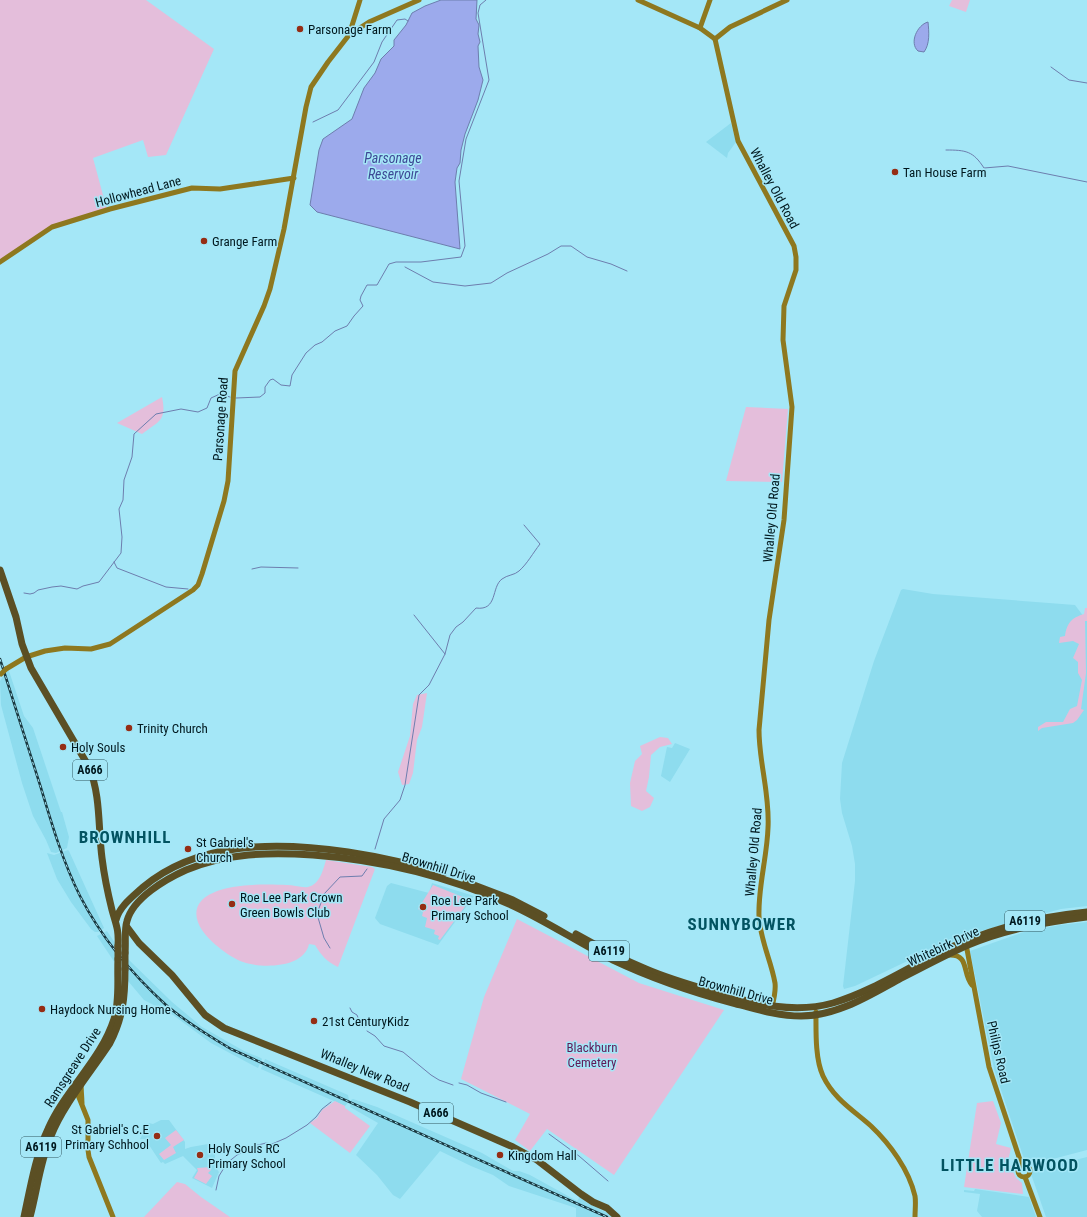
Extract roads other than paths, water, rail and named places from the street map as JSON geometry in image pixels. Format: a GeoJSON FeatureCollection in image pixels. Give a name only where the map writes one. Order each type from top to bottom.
{"type":"FeatureCollection","features":[{"type":"Feature","properties":{"kind":"highway","name":"A666"},"geometry":{"type":"LineString","coordinates":[[0,570],[26,657],[89,767],[94,780],[97,794],[102,859],[116,923]]}},
{"type":"Feature","properties":{"kind":"highway","name":"Brownhill Drive"},"geometry":{"type":"LineString","coordinates":[[122,907],[165,871],[188,861],[227,850],[279,846],[318,848],[383,858],[419,866],[513,900],[591,942],[647,969],[692,986],[771,1009],[816,1007]]}},
{"type":"Feature","properties":{"kind":"highway","name":"Brownhill Drive"},"geometry":{"type":"LineString","coordinates":[[127,923],[131,912],[148,894],[162,883],[189,869],[209,862],[227,857],[252,854],[291,854],[338,857],[380,863],[420,872],[508,903],[613,960],[657,979],[701,994],[801,1016],[816,1015]]}},
{"type":"Feature","properties":{"kind":"highway"},"geometry":{"type":"LineString","coordinates":[[110,898],[115,905],[122,907]]}},
{"type":"Feature","properties":{"kind":"highway","name":"A666"},"geometry":{"type":"LineString","coordinates":[[122,907],[128,911],[127,923]]}},
{"type":"Feature","properties":{"kind":"highway","name":"A6119"},"geometry":{"type":"LineString","coordinates":[[116,923],[118,914],[122,907]]}},
{"type":"Feature","properties":{"kind":"highway","name":"Whitebirk Drive"},"geometry":{"type":"LineString","coordinates":[[816,1007],[838,1001],[870,988],[966,944],[1017,923],[1039,918],[1087,912]]}},
{"type":"Feature","properties":{"kind":"highway","name":"Whitebirk Drive"},"geometry":{"type":"LineString","coordinates":[[816,1015],[833,1011],[859,1001],[948,955],[966,944],[1025,927],[1058,920],[1087,917]]}},
{"type":"Feature","properties":{"kind":"highway"},"geometry":{"type":"LineString","coordinates":[[116,923],[124,926],[127,923]]}},
{"type":"Feature","properties":{"kind":"highway","name":"Whalley New Road"},"geometry":{"type":"LineString","coordinates":[[116,923],[126,938],[139,943]]}},
{"type":"Feature","properties":{"kind":"highway","name":"Ramsgreave Drive"},"geometry":{"type":"LineString","coordinates":[[30,1217],[48,1142],[54,1128],[76,1093],[78,1085],[104,1044],[114,1019],[117,998],[118,959],[116,923]]}},
{"type":"Feature","properties":{"kind":"highway","name":"A6119"},"geometry":{"type":"LineString","coordinates":[[126,938],[127,923]]}},
{"type":"Feature","properties":{"kind":"highway","name":"Whalley New Road"},"geometry":{"type":"LineString","coordinates":[[127,923],[139,943],[172,975],[205,1015],[224,1028],[400,1097],[513,1146],[536,1160],[593,1202],[607,1208],[617,1217]]}},
{"type":"Feature","properties":{"kind":"highway","name":"Ramsgreave Drive"},"geometry":{"type":"LineString","coordinates":[[24,1217],[44,1138],[52,1119],[110,1043],[121,1018],[125,997],[126,938]]}},
{"type":"Feature","properties":{"kind":"street"},"geometry":{"type":"LineString","coordinates":[[349,35],[360,0]]}},
{"type":"Feature","properties":{"kind":"street"},"geometry":{"type":"LineString","coordinates":[[349,35],[369,22],[418,0]]}},
{"type":"Feature","properties":{"kind":"street"},"geometry":{"type":"LineString","coordinates":[[638,0],[700,28],[715,39],[730,27],[787,0]]}},
{"type":"Feature","properties":{"kind":"street"},"geometry":{"type":"LineString","coordinates":[[700,28],[710,0]]}},
{"type":"Feature","properties":{"kind":"street","name":"Parsonage Road"},"geometry":{"type":"LineString","coordinates":[[1,675],[6,669],[26,657],[49,650],[70,648],[92,649],[110,644],[193,590],[198,584],[224,501],[228,481],[235,371],[267,299],[284,229],[311,87],[349,35]]}},
{"type":"Feature","properties":{"kind":"street","name":"Whalley Old Road"},"geometry":{"type":"LineString","coordinates":[[715,39],[738,141],[794,246],[797,262],[796,270],[784,306],[783,340],[792,407],[784,520],[769,620],[758,730],[768,808],[768,828],[759,916],[764,947],[775,983],[775,993],[771,1009]]}},
{"type":"Feature","properties":{"kind":"street","name":"Hollowhead Lane"},"geometry":{"type":"LineString","coordinates":[[0,262],[52,228],[110,209],[192,188],[220,189],[294,178]]}},
{"type":"Feature","properties":{"kind":"street","name":"Philips Road"},"geometry":{"type":"LineString","coordinates":[[966,944],[989,1067],[1022,1166]]}},
{"type":"Feature","properties":{"kind":"street"},"geometry":{"type":"LineString","coordinates":[[948,955],[954,955],[964,961],[969,982],[974,987]]}},
{"type":"Feature","properties":{"kind":"street"},"geometry":{"type":"LineString","coordinates":[[816,1007],[819,1061],[823,1076],[841,1102],[871,1126],[898,1158],[911,1184],[915,1196],[915,1217]]}},
{"type":"Feature","properties":{"kind":"street"},"geometry":{"type":"LineString","coordinates":[[78,1085],[88,1120],[89,1157],[114,1217]]}},
{"type":"Feature","properties":{"kind":"street"},"geometry":{"type":"LineString","coordinates":[[76,1093],[82,1103]]}},
{"type":"Feature","properties":{"kind":"street"},"geometry":{"type":"LineString","coordinates":[[70,1103],[82,1103]]}},
{"type":"Feature","properties":{"kind":"street","name":"Philips Road"},"geometry":{"type":"LineString","coordinates":[[1022,1166],[1027,1166],[1030,1170],[1029,1174],[1025,1177]]}},
{"type":"Feature","properties":{"kind":"street","name":"Philips Road"},"geometry":{"type":"LineString","coordinates":[[1022,1166],[1018,1172],[1020,1176],[1025,1177]]}},
{"type":"Feature","properties":{"kind":"street","name":"Philips Road"},"geometry":{"type":"LineString","coordinates":[[1025,1177],[1040,1217]]}},
{"type":"Feature","properties":{"kind":"water","name":"Parsonage Reservoir"},"geometry":{"type":"Polygon","coordinates":[[[441,0],[477,0],[476,19],[479,25],[479,67],[483,80],[478,100],[465,134],[455,182],[460,249],[317,212],[310,205],[319,150],[323,139],[352,119],[364,88],[375,73],[381,59],[394,46],[394,40],[406,25],[412,13],[441,0]]]}},
{"type":"Feature","properties":{"kind":"water"},"geometry":{"type":"Polygon","coordinates":[[[928,22],[929,34],[926,49],[924,52],[918,51],[915,48],[914,39],[918,30],[928,22]]]}},
{"type":"Feature","properties":{"kind":"waterway"},"geometry":{"type":"LineString","coordinates":[[236,398],[260,397],[265,393],[265,387],[270,380],[273,379],[281,385],[290,386],[292,375],[306,353],[335,331],[347,326],[363,306],[360,300],[367,285],[377,285],[389,264],[396,262],[421,262],[461,257],[465,246],[459,181],[466,139],[489,80],[478,13],[480,5],[486,0]]}},
{"type":"Feature","properties":{"kind":"waterway"},"geometry":{"type":"LineString","coordinates":[[313,122],[338,110],[374,62],[382,42],[397,20],[405,19],[408,21]]}},
{"type":"Feature","properties":{"kind":"waterway"},"geometry":{"type":"LineString","coordinates":[[1051,67],[1069,80],[1087,83]]}},
{"type":"Feature","properties":{"kind":"waterway"},"geometry":{"type":"LineString","coordinates":[[946,150],[964,151],[976,158],[984,168],[1008,166],[1087,182]]}},
{"type":"Feature","properties":{"kind":"waterway"},"geometry":{"type":"LineString","coordinates":[[405,267],[433,282],[465,286],[491,283],[507,273],[548,254],[561,246],[571,246],[587,257],[611,264],[627,271]]}},
{"type":"Feature","properties":{"kind":"waterway"},"geometry":{"type":"LineString","coordinates":[[24,593],[30,594],[38,590],[61,586],[77,589],[99,582],[121,553],[122,537],[119,509],[123,500],[124,480],[132,457],[134,434],[156,414],[181,409],[198,412],[207,408],[211,398],[220,394],[230,397]]}},
{"type":"Feature","properties":{"kind":"waterway"},"geometry":{"type":"LineString","coordinates":[[375,849],[384,819],[400,800],[405,785],[419,695],[429,685],[445,654],[450,635],[456,627],[476,608],[488,606],[493,598],[496,587],[502,579],[519,571],[540,544],[524,525]]}},
{"type":"Feature","properties":{"kind":"waterway"},"geometry":{"type":"LineString","coordinates":[[114,562],[117,568],[166,587],[188,589]]}},
{"type":"Feature","properties":{"kind":"waterway"},"geometry":{"type":"LineString","coordinates":[[252,569],[261,567],[298,568]]}},
{"type":"Feature","properties":{"kind":"waterway"},"geometry":{"type":"LineString","coordinates":[[414,615],[445,654]]}},
{"type":"Feature","properties":{"kind":"waterway"},"geometry":{"type":"LineString","coordinates":[[330,948],[324,938],[317,914],[324,894],[340,877],[362,876],[367,869]]}},
{"type":"Feature","properties":{"kind":"waterway"},"geometry":{"type":"LineString","coordinates":[[350,1008],[352,1012],[357,1015],[360,1023],[364,1027]]}},
{"type":"Feature","properties":{"kind":"waterway"},"geometry":{"type":"LineString","coordinates":[[367,1031],[375,1036],[384,1046],[403,1052],[431,1075],[439,1080],[453,1085]]}},
{"type":"Feature","properties":{"kind":"waterway"},"geometry":{"type":"LineString","coordinates":[[459,1083],[506,1102]]}},
{"type":"Feature","properties":{"kind":"waterway"},"geometry":{"type":"LineString","coordinates":[[216,1190],[219,1176],[227,1163],[237,1155],[254,1146],[266,1143],[272,1144],[286,1138],[307,1125],[331,1102]]}},
{"type":"Feature","properties":{"kind":"waterway"},"geometry":{"type":"LineString","coordinates":[[549,1134],[579,1156],[608,1181]]}},
{"type":"Feature","properties":{"kind":"railway"},"geometry":{"type":"LineString","coordinates":[[0,659],[58,843],[80,896],[107,940],[129,968],[166,1005],[206,1034],[231,1049],[607,1217]]}},
{"type":"Feature","properties":{"kind":"place","name":"Parsonage Farm"},"geometry":{"type":"Point","coordinates":[300,29]}},
{"type":"Feature","properties":{"kind":"place","name":"Tan House Farm"},"geometry":{"type":"Point","coordinates":[895,172]}},
{"type":"Feature","properties":{"kind":"place","name":"Grange Farm"},"geometry":{"type":"Point","coordinates":[204,241]}},
{"type":"Feature","properties":{"kind":"place","name":"Trinity Church"},"geometry":{"type":"Point","coordinates":[129,728]}},
{"type":"Feature","properties":{"kind":"place","name":"Holy Souls"},"geometry":{"type":"Point","coordinates":[63,747]}},
{"type":"Feature","properties":{"kind":"place","name":"St Gabriel's Church"},"geometry":{"type":"Point","coordinates":[188,849]}},
{"type":"Feature","properties":{"kind":"place","name":"Roe Lee Park Crown Green Bowls Club"},"geometry":{"type":"Point","coordinates":[232,904]}},
{"type":"Feature","properties":{"kind":"place","name":"Roe Lee Park Primary School"},"geometry":{"type":"Point","coordinates":[423,907]}},
{"type":"Feature","properties":{"kind":"place","name":"Haydock Nursing Home"},"geometry":{"type":"Point","coordinates":[42,1009]}},
{"type":"Feature","properties":{"kind":"place","name":"21st CenturyKidz"},"geometry":{"type":"Point","coordinates":[314,1021]}},
{"type":"Feature","properties":{"kind":"place","name":"St Gabriel's C.E Primary Schhool"},"geometry":{"type":"Point","coordinates":[157,1136]}},
{"type":"Feature","properties":{"kind":"place","name":"Holy Souls RC Primary School"},"geometry":{"type":"Point","coordinates":[200,1155]}},
{"type":"Feature","properties":{"kind":"place","name":"Kingdom Hall"},"geometry":{"type":"Point","coordinates":[500,1155]}},
{"type":"Feature","properties":{"kind":"district","name":"BROWNHILL"},"geometry":{"type":"Point","coordinates":[125,837]}},
{"type":"Feature","properties":{"kind":"district","name":"SUNNYBOWER"},"geometry":{"type":"Point","coordinates":[742,924]}},
{"type":"Feature","properties":{"kind":"district","name":"LITTLE HARWOOD"},"geometry":{"type":"Point","coordinates":[1010,1165]}},
{"type":"Feature","properties":{"kind":"park label","name":"Blackburn Cemetery"},"geometry":{"type":"Point","coordinates":[592,1054]}}]}
